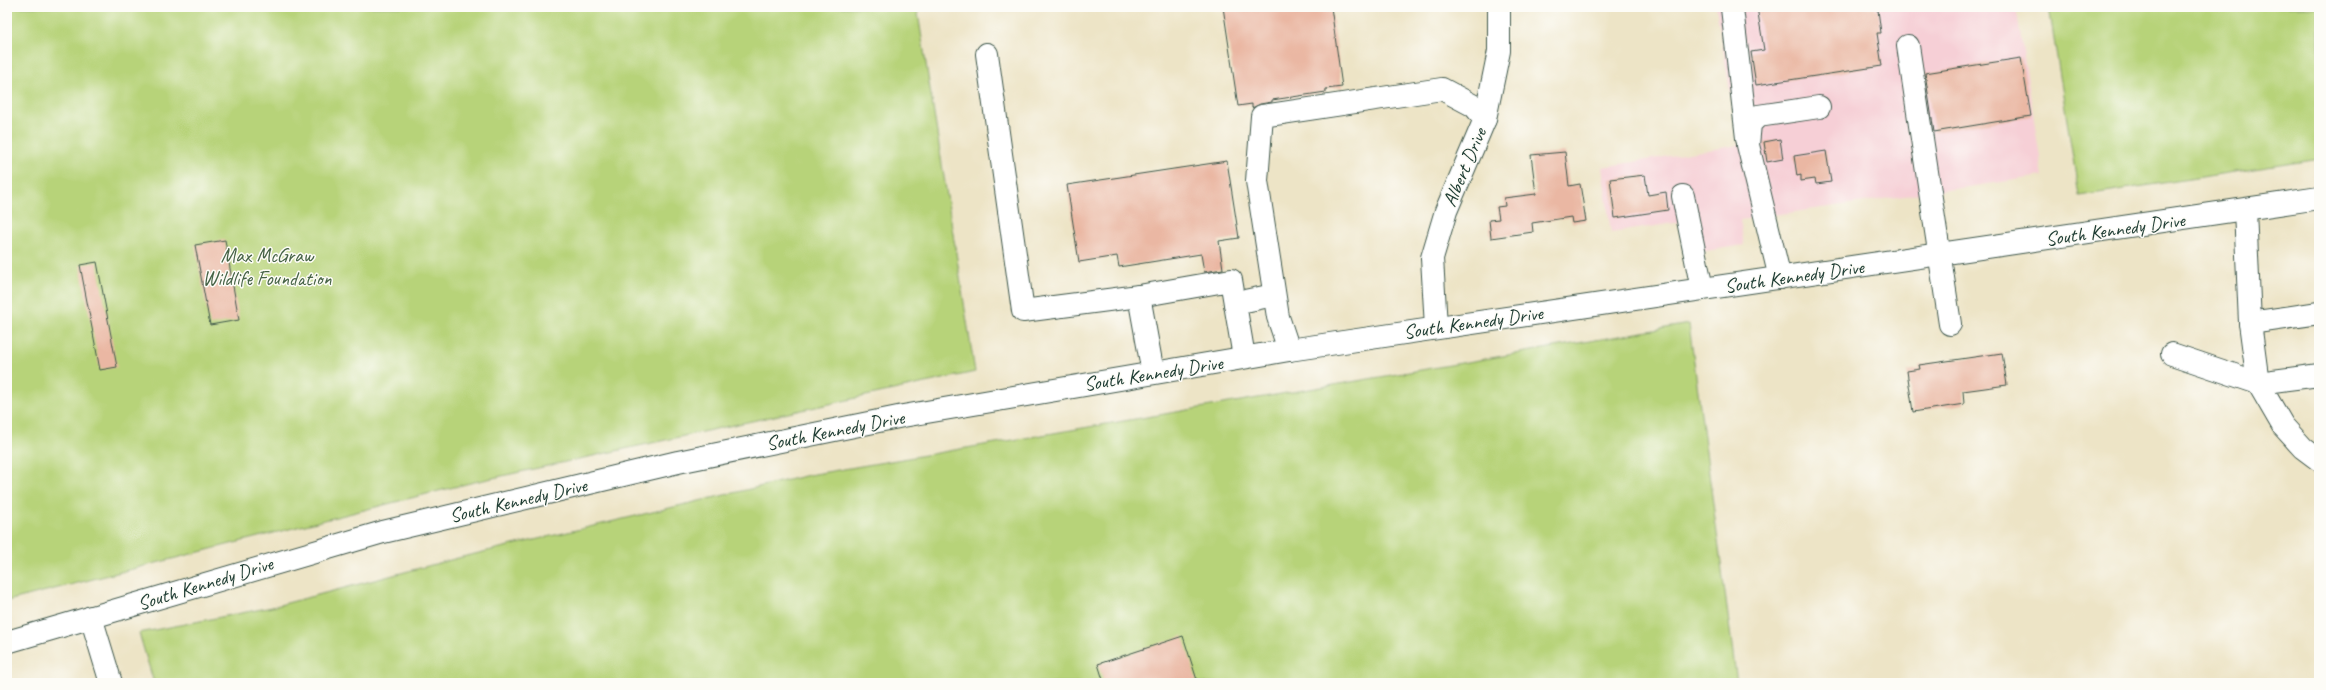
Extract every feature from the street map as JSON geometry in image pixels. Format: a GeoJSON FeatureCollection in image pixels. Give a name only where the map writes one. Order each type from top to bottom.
{"type":"FeatureCollection","features":[{"type":"Feature","properties":{"kind":"main road","name":"Albert Drive"},"geometry":{"type":"LineString","coordinates":[[1436,327],[1432,258],[1446,211],[1485,119],[1498,51],[1499,7]]}},
{"type":"Feature","properties":{"kind":"main road"},"geometry":{"type":"LineString","coordinates":[[1732,8],[1748,145],[1780,278]]}},
{"type":"Feature","properties":{"kind":"main road"},"geometry":{"type":"LineString","coordinates":[[1908,46],[1950,324]]}},
{"type":"Feature","properties":{"kind":"main road"},"geometry":{"type":"LineString","coordinates":[[987,54],[1023,311],[1139,296],[1231,280],[1244,357]]}},
{"type":"Feature","properties":{"kind":"main road"},"geometry":{"type":"LineString","coordinates":[[1289,350],[1278,317],[1257,181],[1262,116],[1442,89],[1474,106],[1485,119]]}},
{"type":"Feature","properties":{"kind":"main road"},"geometry":{"type":"LineString","coordinates":[[1748,145],[1750,124],[1758,116],[1819,108]]}},
{"type":"Feature","properties":{"kind":"main road"},"geometry":{"type":"LineString","coordinates":[[1683,196],[1702,289]]}},
{"type":"Feature","properties":{"kind":"main road","name":"South Kennedy Drive"},"geometry":{"type":"LineString","coordinates":[[7,642],[353,540],[678,462],[903,416],[1244,357],[1436,327],[1780,278],[2319,198]]}},
{"type":"Feature","properties":{"kind":"main road"},"geometry":{"type":"LineString","coordinates":[[2245,210],[2250,324],[2258,383],[2283,426],[2314,450]]}},
{"type":"Feature","properties":{"kind":"main road"},"geometry":{"type":"LineString","coordinates":[[1235,303],[1274,295]]}},
{"type":"Feature","properties":{"kind":"main road"},"geometry":{"type":"LineString","coordinates":[[1139,296],[1153,373]]}},
{"type":"Feature","properties":{"kind":"main road"},"geometry":{"type":"LineString","coordinates":[[2250,324],[2319,313]]}},
{"type":"Feature","properties":{"kind":"main road"},"geometry":{"type":"LineString","coordinates":[[2172,354],[2258,383],[2319,375]]}},
{"type":"Feature","properties":{"kind":"main road"},"geometry":{"type":"LineString","coordinates":[[91,617],[111,683]]}},
{"type":"Feature","properties":{"kind":"shaded area"},"geometry":{"type":"Polygon","coordinates":[[[1716,7],[2016,7],[2043,176],[1740,220],[1744,245],[1687,254],[1681,222],[1611,233],[1602,167],[1739,145],[1716,7]]]}},
{"type":"Feature","properties":{"kind":"green space","name":"Max McGraw Wildlife Foundation"},"geometry":{"type":"Polygon","coordinates":[[[7,7],[917,7],[975,372],[470,483],[7,601],[7,7]]]}},
{"type":"Feature","properties":{"kind":"green space"},"geometry":{"type":"Polygon","coordinates":[[[2049,7],[2319,7],[2319,159],[2079,196],[2049,7]]]}},
{"type":"Feature","properties":{"kind":"green space"},"geometry":{"type":"Polygon","coordinates":[[[1689,324],[1737,683],[154,683],[139,633],[272,607],[458,558],[809,475],[1689,324]]]}},
{"type":"Feature","properties":{"kind":"building"},"geometry":{"type":"Polygon","coordinates":[[[1223,7],[1331,7],[1342,87],[1326,89],[1326,92],[1272,100],[1272,102],[1260,104],[1252,108],[1252,104],[1238,106],[1223,7]]]}},
{"type":"Feature","properties":{"kind":"building"},"geometry":{"type":"Polygon","coordinates":[[[1757,7],[1875,7],[1876,10],[1878,10],[1881,33],[1877,33],[1882,66],[1756,85],[1751,52],[1764,50],[1757,7]]]}},
{"type":"Feature","properties":{"kind":"building"},"geometry":{"type":"Polygon","coordinates":[[[2021,58],[2031,116],[1934,132],[1925,73],[2021,58]]]}},
{"type":"Feature","properties":{"kind":"building"},"geometry":{"type":"Polygon","coordinates":[[[1780,139],[1783,159],[1767,162],[1764,142],[1780,139]]]}},
{"type":"Feature","properties":{"kind":"building"},"geometry":{"type":"Polygon","coordinates":[[[1826,151],[1831,182],[1816,184],[1815,179],[1801,181],[1801,175],[1797,176],[1794,156],[1826,151]]]}},
{"type":"Feature","properties":{"kind":"building"},"geometry":{"type":"Polygon","coordinates":[[[1565,152],[1569,186],[1580,184],[1586,221],[1572,223],[1571,217],[1532,223],[1533,232],[1491,238],[1489,220],[1499,219],[1497,207],[1505,206],[1504,198],[1536,194],[1531,155],[1565,152]]]}},
{"type":"Feature","properties":{"kind":"building"},"geometry":{"type":"Polygon","coordinates":[[[1227,161],[1239,238],[1219,241],[1223,269],[1204,272],[1201,254],[1119,267],[1117,256],[1079,262],[1067,185],[1227,161]]]}},
{"type":"Feature","properties":{"kind":"building"},"geometry":{"type":"Polygon","coordinates":[[[1645,175],[1648,195],[1666,192],[1668,210],[1615,218],[1610,179],[1645,175]]]}},
{"type":"Feature","properties":{"kind":"building"},"geometry":{"type":"Polygon","coordinates":[[[225,240],[239,320],[210,325],[195,245],[225,240]]]}},
{"type":"Feature","properties":{"kind":"building"},"geometry":{"type":"Polygon","coordinates":[[[97,262],[117,367],[100,370],[80,265],[97,262]]]}},
{"type":"Feature","properties":{"kind":"building"},"geometry":{"type":"Polygon","coordinates":[[[2002,353],[2007,385],[1963,391],[1964,404],[1913,412],[1907,371],[1920,369],[1919,365],[2002,353]]]}},
{"type":"Feature","properties":{"kind":"building"},"geometry":{"type":"Polygon","coordinates":[[[1183,636],[1197,680],[1189,683],[1104,683],[1098,664],[1183,636]]]}}]}
